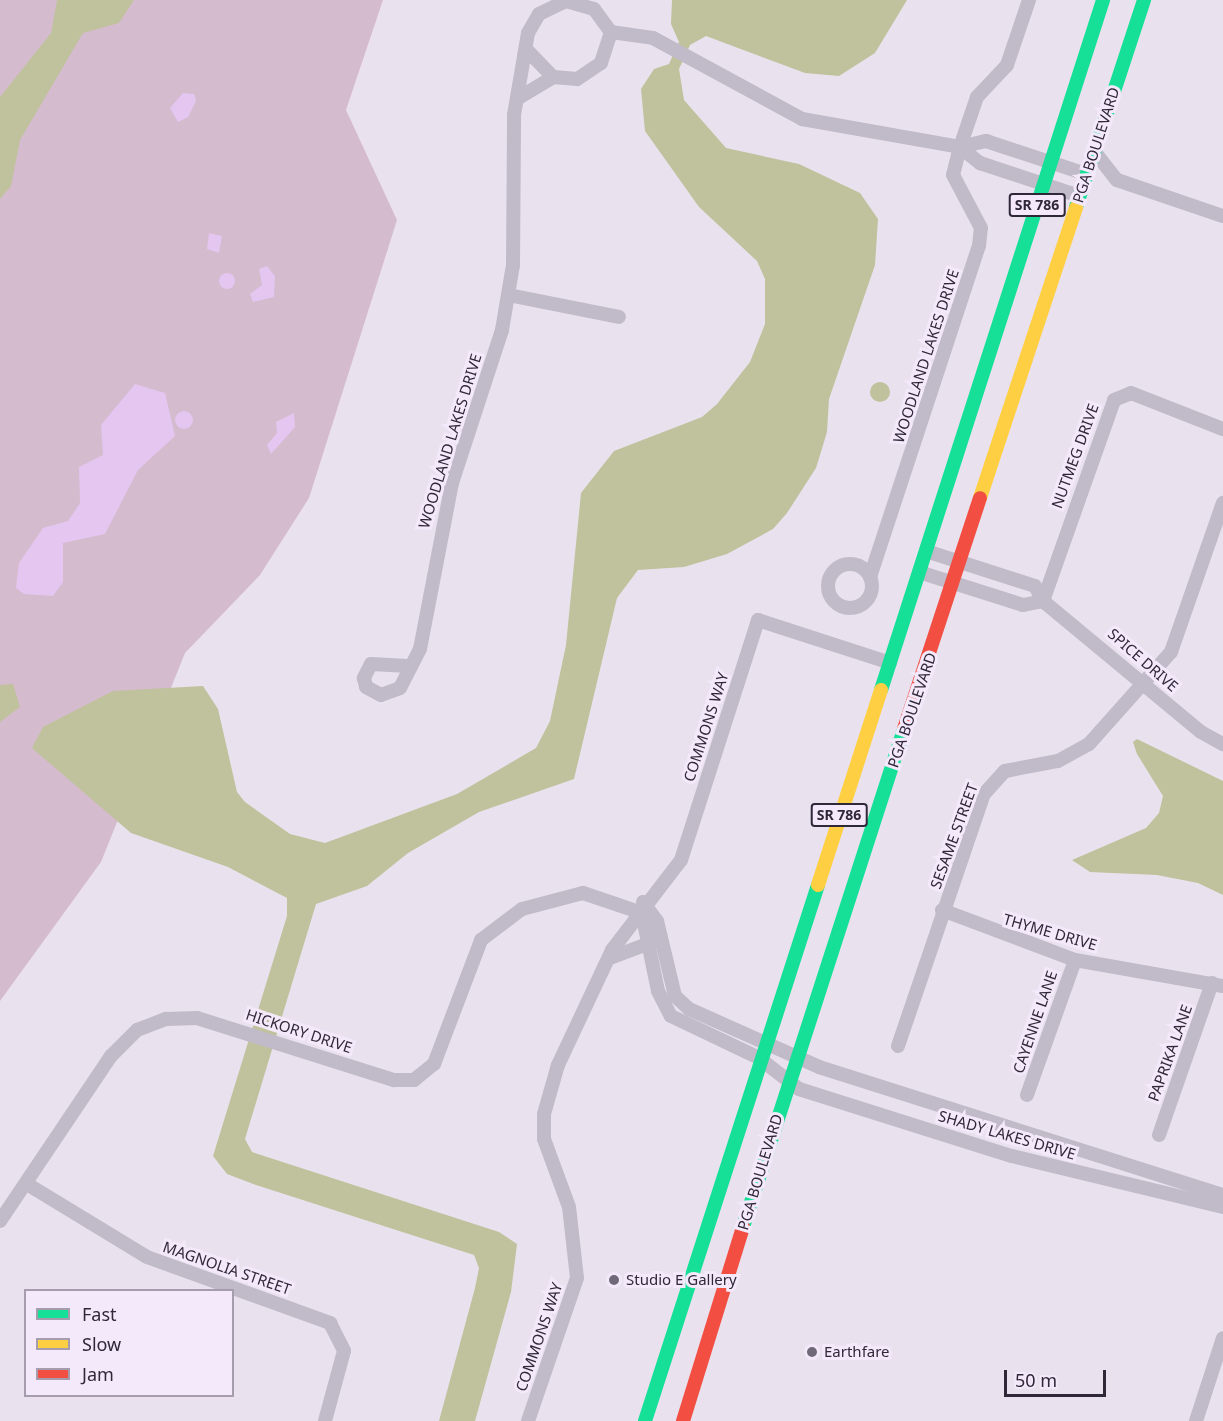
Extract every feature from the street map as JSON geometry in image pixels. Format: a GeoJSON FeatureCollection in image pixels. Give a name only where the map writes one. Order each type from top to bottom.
{"type":"FeatureCollection","features":[{"type":"Feature","properties":{"kind":"main road","name":"SR 786"},"geometry":{"type":"LineString","coordinates":[[645,1421],[764,1042],[890,663],[1104,0]]}},
{"type":"Feature","properties":{"kind":"main road","name":"PGA BOULEVARD"},"geometry":{"type":"LineString","coordinates":[[683,1421],[796,1055],[961,562],[1144,0]]}},
{"type":"Feature","properties":{"kind":"street","name":"WOODLAND LAKES DRIVE"},"geometry":{"type":"LineString","coordinates":[[870,577],[979,246],[981,228],[953,175],[960,147],[977,97],[1007,65],[1029,0]]}},
{"type":"Feature","properties":{"kind":"street","name":"WOODLAND LAKES DRIVE"},"geometry":{"type":"LineString","coordinates":[[408,666],[423,639],[452,483],[509,295],[514,115],[520,97],[528,51],[528,33],[539,14],[556,3],[587,2],[610,32]]}},
{"type":"Feature","properties":{"kind":"street"},"geometry":{"type":"LineString","coordinates":[[520,97],[553,77],[577,79],[595,70],[610,32],[643,34],[802,119],[960,147],[986,141],[1086,174]]}},
{"type":"Feature","properties":{"kind":"street"},"geometry":{"type":"LineString","coordinates":[[528,51],[553,77]]}},
{"type":"Feature","properties":{"kind":"street"},"geometry":{"type":"LineString","coordinates":[[960,147],[980,163],[1079,196]]}},
{"type":"Feature","properties":{"kind":"street"},"geometry":{"type":"LineString","coordinates":[[1094,151],[1117,180],[1222,214]]}},
{"type":"Feature","properties":{"kind":"street"},"geometry":{"type":"LineString","coordinates":[[509,295],[619,317]]}},
{"type":"Feature","properties":{"kind":"street","name":"NUTMEG DRIVE"},"geometry":{"type":"LineString","coordinates":[[1043,601],[1114,400],[1131,393],[1223,429]]}},
{"type":"Feature","properties":{"kind":"street"},"geometry":{"type":"LineString","coordinates":[[1144,683],[1180,635],[1223,503]]}},
{"type":"Feature","properties":{"kind":"street","name":"SPICE DRIVE"},"geometry":{"type":"LineString","coordinates":[[926,551],[1035,586],[1043,601],[1223,744]]}},
{"type":"Feature","properties":{"kind":"street"},"geometry":{"type":"LineString","coordinates":[[919,572],[1023,605],[1043,601]]}},
{"type":"Feature","properties":{"kind":"street","name":"COMMONS WAY"},"geometry":{"type":"LineString","coordinates":[[528,1421],[577,1278],[569,1207],[544,1139],[544,1114],[573,1029],[610,958],[629,923],[646,909],[681,860],[758,620],[890,663]]}},
{"type":"Feature","properties":{"kind":"street","name":"SESAME STREET"},"geometry":{"type":"LineString","coordinates":[[898,1046],[942,910],[994,778],[1079,751],[1144,683]]}},
{"type":"Feature","properties":{"kind":"street","name":"HICKORY DRIVE"},"geometry":{"type":"LineString","coordinates":[[0,1221],[111,1056],[137,1030],[187,1017],[246,1031],[394,1080],[424,1076],[434,1064],[481,940],[522,909],[583,893],[646,909]]}},
{"type":"Feature","properties":{"kind":"street"},"geometry":{"type":"LineString","coordinates":[[646,909],[675,996],[689,1009],[796,1055]]}},
{"type":"Feature","properties":{"kind":"street","name":"THYME DRIVE"},"geometry":{"type":"LineString","coordinates":[[942,910],[1075,960],[1218,984]]}},
{"type":"Feature","properties":{"kind":"street"},"geometry":{"type":"LineString","coordinates":[[610,958],[655,941]]}},
{"type":"Feature","properties":{"kind":"street"},"geometry":{"type":"LineString","coordinates":[[655,941],[658,991],[671,1016],[759,1059],[789,1079]]}},
{"type":"Feature","properties":{"kind":"street","name":"CAYENNE LANE"},"geometry":{"type":"LineString","coordinates":[[1027,1095],[1075,960]]}},
{"type":"Feature","properties":{"kind":"street","name":"PAPRIKA LANE"},"geometry":{"type":"LineString","coordinates":[[1159,1135],[1218,984]]}},
{"type":"Feature","properties":{"kind":"street","name":"SHADY LAKES DRIVE"},"geometry":{"type":"LineString","coordinates":[[796,1055],[1223,1195]]}},
{"type":"Feature","properties":{"kind":"street","name":"SHADY LAKES DRIVE"},"geometry":{"type":"LineString","coordinates":[[789,1079],[800,1089],[1012,1156],[1223,1207]]}},
{"type":"Feature","properties":{"kind":"street","name":"MAGNOLIA STREET"},"geometry":{"type":"LineString","coordinates":[[27,1184],[147,1257],[330,1323],[344,1351],[325,1421]]}},
{"type":"Feature","properties":{"kind":"street"},"geometry":{"type":"LineString","coordinates":[[1196,1421],[1223,1338]]}},
{"type":"Feature","properties":{"kind":"shaded area"},"geometry":{"type":"Polygon","coordinates":[[[0,0],[383,0],[346,110],[397,220],[309,498],[260,575],[185,653],[101,862],[0,1001],[0,0]]]}},
{"type":"Feature","properties":{"kind":"shaded area"},"geometry":{"type":"Polygon","coordinates":[[[57,0],[134,0],[119,23],[83,33],[20,140],[11,186],[0,199],[0,97],[51,33],[57,0]]]}},
{"type":"Feature","properties":{"kind":"shaded area"},"geometry":{"type":"Polygon","coordinates":[[[672,0],[907,0],[875,53],[839,76],[805,73],[706,36],[690,45],[679,69],[684,100],[726,148],[799,164],[860,193],[878,219],[875,265],[829,399],[827,432],[816,468],[787,513],[773,529],[727,554],[684,567],[638,570],[617,598],[574,779],[479,812],[408,853],[367,886],[316,904],[245,1139],[252,1152],[499,1232],[517,1244],[511,1292],[475,1421],[439,1421],[475,1288],[479,1268],[474,1255],[227,1174],[213,1156],[287,916],[287,898],[228,867],[131,833],[32,748],[43,727],[113,691],[203,686],[218,709],[237,792],[245,802],[290,834],[325,843],[457,794],[536,748],[550,721],[566,645],[581,493],[614,451],[702,417],[717,404],[750,362],[765,324],[765,279],[757,261],[699,207],[645,131],[641,89],[654,69],[669,64],[679,42],[671,24],[672,0]]]}},
{"type":"Feature","properties":{"kind":"shaded area"},"geometry":{"type":"Polygon","coordinates":[[[880,382],[887,385],[890,392],[887,399],[880,402],[873,399],[870,392],[873,385],[880,382]]]}},
{"type":"Feature","properties":{"kind":"shaded area"},"geometry":{"type":"Polygon","coordinates":[[[13,684],[20,707],[0,722],[0,685],[13,684]]]}},
{"type":"Feature","properties":{"kind":"shaded area"},"geometry":{"type":"Polygon","coordinates":[[[1137,739],[1223,781],[1223,895],[1198,883],[1157,875],[1090,872],[1072,860],[1146,828],[1159,813],[1163,796],[1137,754],[1133,742],[1137,739]]]}},
{"type":"Feature","properties":{"kind":"sand"},"geometry":{"type":"Polygon","coordinates":[[[183,93],[194,94],[196,101],[188,117],[178,122],[170,108],[183,93]]]}},
{"type":"Feature","properties":{"kind":"sand"},"geometry":{"type":"Polygon","coordinates":[[[209,233],[222,236],[219,253],[207,249],[209,233]]]}},
{"type":"Feature","properties":{"kind":"sand"},"geometry":{"type":"Polygon","coordinates":[[[267,266],[275,276],[274,297],[253,302],[250,294],[262,285],[259,269],[267,266]]]}},
{"type":"Feature","properties":{"kind":"sand"},"geometry":{"type":"Polygon","coordinates":[[[224,273],[230,273],[235,281],[233,287],[224,289],[219,284],[219,278],[224,273]]]}},
{"type":"Feature","properties":{"kind":"sand"},"geometry":{"type":"Polygon","coordinates":[[[135,384],[165,393],[175,436],[138,470],[105,534],[63,543],[63,582],[53,596],[24,594],[16,588],[19,563],[43,528],[68,521],[80,503],[79,467],[103,455],[101,425],[135,384]]]}},
{"type":"Feature","properties":{"kind":"sand"},"geometry":{"type":"Polygon","coordinates":[[[184,411],[192,416],[193,420],[188,428],[184,429],[176,424],[175,420],[180,412],[184,411]]]}},
{"type":"Feature","properties":{"kind":"sand"},"geometry":{"type":"Polygon","coordinates":[[[294,413],[295,427],[271,454],[267,445],[277,433],[276,422],[294,413]]]}},
{"type":"Feature","properties":{"kind":"traffic: fast"},"geometry":{"type":"LineString","coordinates":[[881,690],[1103,0]]}},
{"type":"Feature","properties":{"kind":"traffic: fast"},"geometry":{"type":"LineString","coordinates":[[1076,207],[1144,0]]}},
{"type":"Feature","properties":{"kind":"traffic: fast"},"geometry":{"type":"LineString","coordinates":[[743,1227],[904,729]]}},
{"type":"Feature","properties":{"kind":"traffic: fast"},"geometry":{"type":"LineString","coordinates":[[645,1421],[818,885]]}},
{"type":"Feature","properties":{"kind":"traffic: slow"},"geometry":{"type":"LineString","coordinates":[[980,498],[1076,207]]}},
{"type":"Feature","properties":{"kind":"traffic: slow"},"geometry":{"type":"LineString","coordinates":[[818,885],[881,690]]}},
{"type":"Feature","properties":{"kind":"traffic: jam"},"geometry":{"type":"LineString","coordinates":[[904,729],[980,498]]}},
{"type":"Feature","properties":{"kind":"traffic: jam"},"geometry":{"type":"LineString","coordinates":[[683,1421],[743,1227]]}},
{"type":"Feature","properties":{"kind":"place","name":"Studio E Gallery"},"geometry":{"type":"Point","coordinates":[614,1280]}},
{"type":"Feature","properties":{"kind":"place","name":"Earthfare"},"geometry":{"type":"Point","coordinates":[812,1352]}}]}
